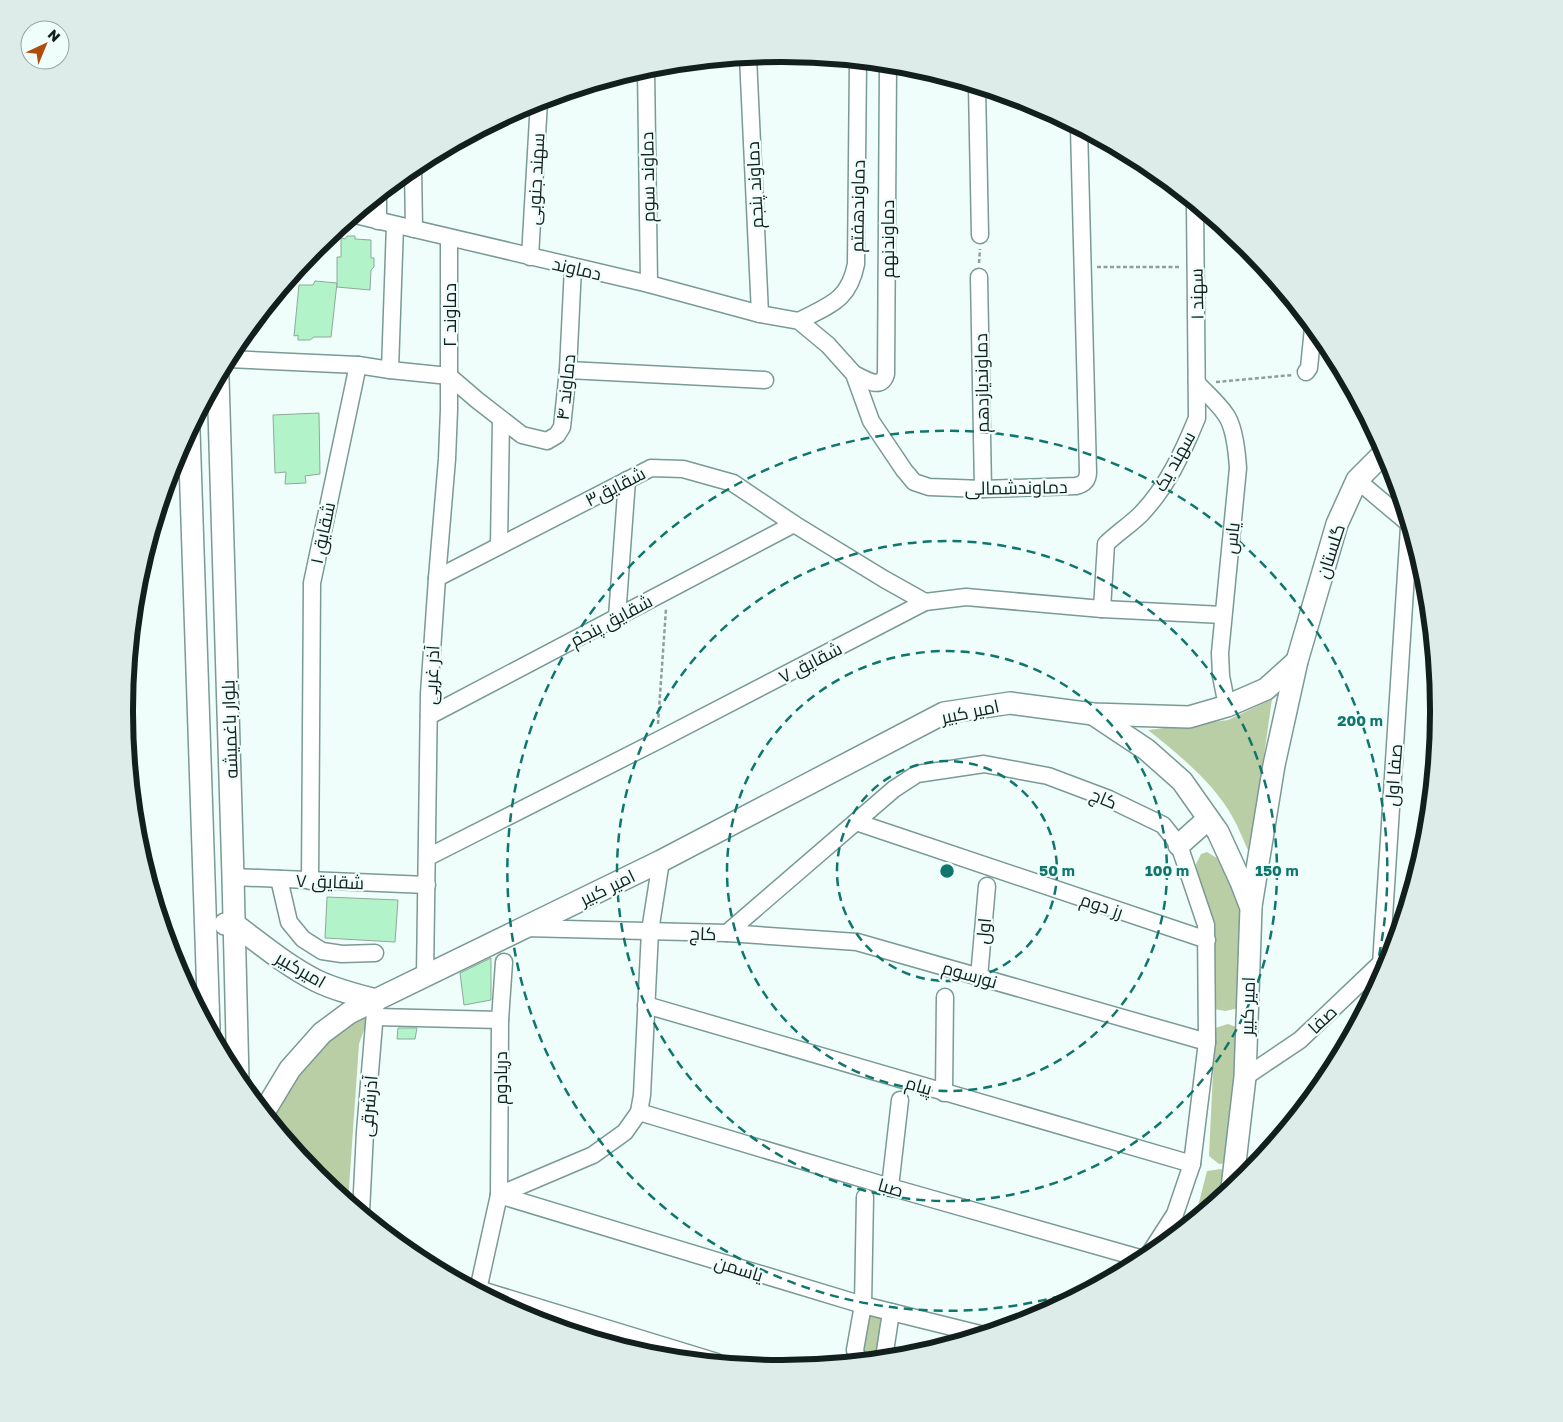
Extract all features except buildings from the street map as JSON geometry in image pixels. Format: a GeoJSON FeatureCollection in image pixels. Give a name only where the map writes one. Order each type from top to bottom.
{"type":"FeatureCollection","features":[{"type":"Feature","properties":{"kind":"main road","name":"بلوار باغمیشه"},"geometry":{"type":"LineString","coordinates":[[218,390],[238,1064]]}},
{"type":"Feature","properties":{"kind":"main road","name":"بلوار باغمیشه"},"geometry":{"type":"LineString","coordinates":[[190,447],[209,1014]]}},
{"type":"Feature","properties":{"kind":"main road","name":"گلستان"},"geometry":{"type":"LineString","coordinates":[[1251,908],[1274,765],[1297,661],[1337,524],[1357,480],[1379,458]]}},
{"type":"Feature","properties":{"kind":"main road"},"geometry":{"type":"LineString","coordinates":[[1093,714],[1189,717],[1227,706],[1266,689],[1297,661]]}},
{"type":"Feature","properties":{"kind":"main road","name":"امیر کبیر"},"geometry":{"type":"LineString","coordinates":[[267,1106],[290,1069],[322,1033],[349,1013],[376,1008],[425,976],[661,860],[944,713],[1010,703],[1093,714],[1147,750],[1182,781],[1218,832],[1251,908],[1245,1077],[1233,1176]]}},
{"type":"Feature","properties":{"kind":"main road"},"geometry":{"type":"LineString","coordinates":[[1178,845],[1208,819]]}},
{"type":"Feature","properties":{"kind":"main road"},"geometry":{"type":"LineString","coordinates":[[206,923],[234,924]]}},
{"type":"Feature","properties":{"kind":"main road","name":"امیرکبیر"},"geometry":{"type":"LineString","coordinates":[[234,924],[294,968],[376,1008]]}},
{"type":"Feature","properties":{"kind":"street","name":"دماوند پنجم"},"geometry":{"type":"LineString","coordinates":[[748,64],[760,314]]}},
{"type":"Feature","properties":{"kind":"street","name":"دماوندهفتم"},"geometry":{"type":"LineString","coordinates":[[798,321],[835,302],[846,293],[853,278],[856,264],[858,67]]}},
{"type":"Feature","properties":{"kind":"street","name":"دماوندنهم"},"geometry":{"type":"LineString","coordinates":[[854,374],[873,383],[878,383],[885,378],[886,374],[888,72]]}},
{"type":"Feature","properties":{"kind":"street","name":"دماوند سوم"},"geometry":{"type":"LineString","coordinates":[[646,77],[649,284]]}},
{"type":"Feature","properties":{"kind":"street"},"geometry":{"type":"LineString","coordinates":[[977,93],[980,235]]}},
{"type":"Feature","properties":{"kind":"street","name":"سهند جنوبی"},"geometry":{"type":"LineString","coordinates":[[530,257],[538,110]]}},
{"type":"Feature","properties":{"kind":"street","name":"دماوندشمالی"},"geometry":{"type":"LineString","coordinates":[[798,321],[828,345],[854,374],[871,421],[914,482],[929,487],[983,489],[1076,486],[1081,484],[1086,480],[1088,472],[1078,134]]}},
{"type":"Feature","properties":{"kind":"street"},"geometry":{"type":"LineString","coordinates":[[413,178],[414,229]]}},
{"type":"Feature","properties":{"kind":"street"},"geometry":{"type":"LineString","coordinates":[[378,204],[378,221]]}},
{"type":"Feature","properties":{"kind":"street","name":"سهند ۱"},"geometry":{"type":"LineString","coordinates":[[1195,212],[1197,383]]}},
{"type":"Feature","properties":{"kind":"street","name":"دماوند"},"geometry":{"type":"LineString","coordinates":[[362,217],[649,284],[760,314],[798,321]]}},
{"type":"Feature","properties":{"kind":"street"},"geometry":{"type":"LineString","coordinates":[[390,370],[395,225]]}},
{"type":"Feature","properties":{"kind":"street","name":"دماوند ۲"},"geometry":{"type":"LineString","coordinates":[[449,238],[449,376]]}},
{"type":"Feature","properties":{"kind":"street","name":"دماوند ۴"},"geometry":{"type":"LineString","coordinates":[[449,376],[522,435],[547,441],[557,435],[562,427],[568,370],[573,267]]}},
{"type":"Feature","properties":{"kind":"street","name":"دماوندیازدهم"},"geometry":{"type":"LineString","coordinates":[[979,277],[983,489]]}},
{"type":"Feature","properties":{"kind":"street"},"geometry":{"type":"LineString","coordinates":[[1306,372],[1309,368],[1312,338]]}},
{"type":"Feature","properties":{"kind":"street"},"geometry":{"type":"LineString","coordinates":[[237,359],[358,365],[449,376]]}},
{"type":"Feature","properties":{"kind":"street","name":"شقایق ۱"},"geometry":{"type":"LineString","coordinates":[[310,881],[312,584],[358,365]]}},
{"type":"Feature","properties":{"kind":"street"},"geometry":{"type":"LineString","coordinates":[[568,370],[765,380]]}},
{"type":"Feature","properties":{"kind":"street"},"geometry":{"type":"LineString","coordinates":[[432,375],[449,376]]}},
{"type":"Feature","properties":{"kind":"street","name":"آذر غربی"},"geometry":{"type":"LineString","coordinates":[[425,976],[429,716],[437,578],[447,459],[449,376]]}},
{"type":"Feature","properties":{"kind":"street","name":"سهند یک"},"geometry":{"type":"LineString","coordinates":[[1102,609],[1106,544],[1141,514],[1168,479],[1197,418],[1197,383]]}},
{"type":"Feature","properties":{"kind":"street","name":"یاس"},"geometry":{"type":"LineString","coordinates":[[1197,383],[1226,415],[1237,451],[1238,468],[1220,652],[1221,676],[1227,706]]}},
{"type":"Feature","properties":{"kind":"street"},"geometry":{"type":"LineString","coordinates":[[499,545],[501,419]]}},
{"type":"Feature","properties":{"kind":"street","name":"شقایق۳"},"geometry":{"type":"LineString","coordinates":[[437,578],[651,468],[683,469],[733,483],[794,524],[924,602]]}},
{"type":"Feature","properties":{"kind":"street"},"geometry":{"type":"LineString","coordinates":[[617,617],[627,480]]}},
{"type":"Feature","properties":{"kind":"street"},"geometry":{"type":"LineString","coordinates":[[1357,480],[1400,516]]}},
{"type":"Feature","properties":{"kind":"street","name":"شقایق پنجم"},"geometry":{"type":"LineString","coordinates":[[429,716],[794,524]]}},
{"type":"Feature","properties":{"kind":"street","name":"صفا اول"},"geometry":{"type":"LineString","coordinates":[[1381,959],[1408,543]]}},
{"type":"Feature","properties":{"kind":"street","name":"شقایق ۷"},"geometry":{"type":"LineString","coordinates":[[428,857],[657,741],[924,602],[966,597],[1102,609],[1223,614]]}},
{"type":"Feature","properties":{"kind":"street","name":"کاج"},"geometry":{"type":"LineString","coordinates":[[524,928],[727,933],[894,789],[917,774],[984,764],[1048,776],[1109,799],[1163,826],[1178,845],[1206,925],[1208,1042],[1192,1164],[1175,1214],[1161,1236]]}},
{"type":"Feature","properties":{"kind":"street","name":"رز دوم"},"geometry":{"type":"LineString","coordinates":[[856,822],[1206,940]]}},
{"type":"Feature","properties":{"kind":"street"},"geometry":{"type":"LineString","coordinates":[[479,1285],[499,1195],[593,1155],[625,1132],[639,1112],[642,1095],[650,931],[661,860]]}},
{"type":"Feature","properties":{"kind":"street","name":"شقایق ۷"},"geometry":{"type":"LineString","coordinates":[[233,877],[427,885]]}},
{"type":"Feature","properties":{"kind":"street"},"geometry":{"type":"LineString","coordinates":[[279,879],[289,922],[303,939],[322,951],[342,954],[376,953]]}},
{"type":"Feature","properties":{"kind":"street","name":"اول"},"geometry":{"type":"LineString","coordinates":[[979,977],[987,886]]}},
{"type":"Feature","properties":{"kind":"street","name":"نورسوم"},"geometry":{"type":"LineString","coordinates":[[727,933],[857,942],[1208,1042]]}},
{"type":"Feature","properties":{"kind":"street","name":"دریادوم"},"geometry":{"type":"LineString","coordinates":[[499,1195],[500,1020],[504,962]]}},
{"type":"Feature","properties":{"kind":"street","name":"صفا"},"geometry":{"type":"LineString","coordinates":[[1245,1077],[1300,1040],[1372,979]]}},
{"type":"Feature","properties":{"kind":"street"},"geometry":{"type":"LineString","coordinates":[[944,1092],[946,997]]}},
{"type":"Feature","properties":{"kind":"street","name":"پیام"},"geometry":{"type":"LineString","coordinates":[[646,1005],[1192,1164]]}},
{"type":"Feature","properties":{"kind":"street"},"geometry":{"type":"LineString","coordinates":[[376,1008],[500,1020]]}},
{"type":"Feature","properties":{"kind":"street","name":"آذرشرقی"},"geometry":{"type":"LineString","coordinates":[[361,1205],[365,1132],[376,1008]]}},
{"type":"Feature","properties":{"kind":"street"},"geometry":{"type":"LineString","coordinates":[[890,1187],[900,1100]]}},
{"type":"Feature","properties":{"kind":"street","name":"صبا"},"geometry":{"type":"LineString","coordinates":[[639,1112],[890,1187],[1133,1256]]}},
{"type":"Feature","properties":{"kind":"street","name":"یاسمن"},"geometry":{"type":"LineString","coordinates":[[499,1195],[863,1305],[969,1331]]}},
{"type":"Feature","properties":{"kind":"street"},"geometry":{"type":"LineString","coordinates":[[856,1355],[855,1350],[863,1305],[865,1197]]}},
{"type":"Feature","properties":{"kind":"street"},"geometry":{"type":"LineString","coordinates":[[510,1299],[682,1352]]}},
{"type":"Feature","properties":{"kind":"street"},"geometry":{"type":"LineString","coordinates":[[885,1351],[891,1312]]}},
{"type":"Feature","properties":{"kind":"path"},"geometry":{"type":"LineString","coordinates":[[979,277],[980,235]]}},
{"type":"Feature","properties":{"kind":"path"},"geometry":{"type":"LineString","coordinates":[[1083,267],[1195,267]]}},
{"type":"Feature","properties":{"kind":"path"},"geometry":{"type":"LineString","coordinates":[[1197,383],[1306,372]]}},
{"type":"Feature","properties":{"kind":"path"},"geometry":{"type":"LineString","coordinates":[[657,741],[667,590]]}},
{"type":"Feature","properties":{"kind":"green space"},"geometry":{"type":"Polygon","coordinates":[[[1272,699],[1250,855],[1235,821],[1215,792],[1183,759],[1148,730],[1228,720],[1272,699]]]}},
{"type":"Feature","properties":{"kind":"green space"},"geometry":{"type":"Polygon","coordinates":[[[1207,852],[1226,866],[1245,913],[1239,1008],[1225,1011],[1214,1009],[1215,925],[1198,878],[1196,864],[1201,854],[1207,852]]]}},
{"type":"Feature","properties":{"kind":"green space"},"geometry":{"type":"Polygon","coordinates":[[[369,1016],[359,1044],[349,1194],[323,1170],[274,1114],[283,1091],[322,1043],[345,1025],[369,1016]]]}},
{"type":"Feature","properties":{"kind":"green space"},"geometry":{"type":"Polygon","coordinates":[[[1228,1024],[1239,1028],[1228,1163],[1219,1164],[1209,1156],[1215,1028],[1228,1024]]]}},
{"type":"Feature","properties":{"kind":"green space"},"geometry":{"type":"Polygon","coordinates":[[[1221,1169],[1229,1173],[1228,1181],[1198,1208],[1207,1171],[1221,1169]]]}},
{"type":"Feature","properties":{"kind":"green space"},"geometry":{"type":"Polygon","coordinates":[[[866,1310],[887,1315],[879,1352],[862,1354],[866,1310]]]}}]}
